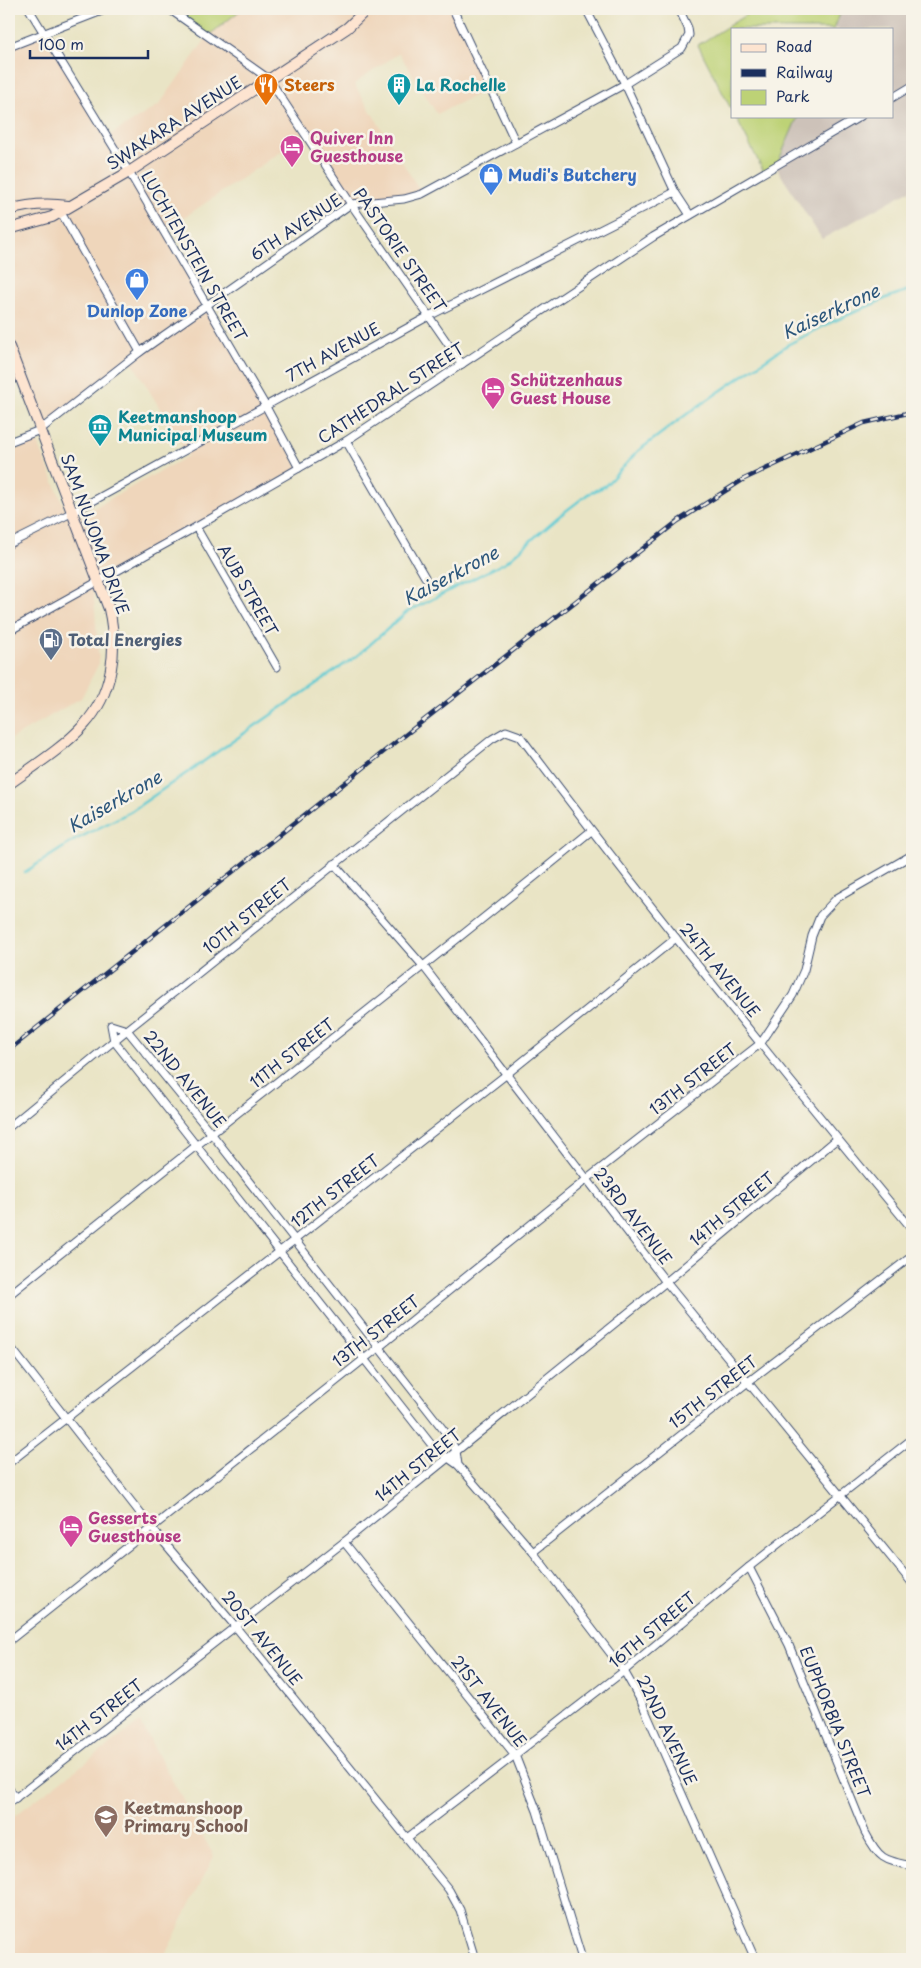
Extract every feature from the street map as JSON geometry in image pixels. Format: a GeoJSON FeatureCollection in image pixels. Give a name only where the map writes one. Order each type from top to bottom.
{"type":"FeatureCollection","features":[{"type":"Feature","properties":{"kind":"main road","name":"SWAKARA AVENUE"},"geometry":{"type":"LineString","coordinates":[[9,229],[52,217],[61,208],[129,172],[347,28],[367,9]]}},
{"type":"Feature","properties":{"kind":"main road","name":"SWAKARA AVENUE"},"geometry":{"type":"LineString","coordinates":[[9,210],[36,204],[61,208]]}},
{"type":"Feature","properties":{"kind":"main road","name":"SAM NUJOMA DRIVE"},"geometry":{"type":"LineString","coordinates":[[9,347],[99,581],[109,609],[114,640],[111,670],[105,692],[84,725],[59,747],[9,784]]}},
{"type":"Feature","properties":{"kind":"street","name":"LUCHTENSTEIN STREET"},"geometry":{"type":"LineString","coordinates":[[29,9],[207,304],[299,468]]}},
{"type":"Feature","properties":{"kind":"street"},"geometry":{"type":"LineString","coordinates":[[9,47],[107,9]]}},
{"type":"Feature","properties":{"kind":"street","name":"PASTORIE STREET"},"geometry":{"type":"LineString","coordinates":[[169,9],[270,79],[351,204],[462,364]]}},
{"type":"Feature","properties":{"kind":"street"},"geometry":{"type":"LineString","coordinates":[[452,9],[516,143]]}},
{"type":"Feature","properties":{"kind":"street"},"geometry":{"type":"LineString","coordinates":[[586,9],[625,84],[675,192],[690,215]]}},
{"type":"Feature","properties":{"kind":"street","name":"6TH AVENUE"},"geometry":{"type":"LineString","coordinates":[[9,442],[40,430],[140,352],[351,204],[404,199],[422,194],[625,84],[682,48],[688,35],[688,28],[679,9]]}},
{"type":"Feature","properties":{"kind":"street"},"geometry":{"type":"LineString","coordinates":[[894,97],[912,86]]}},
{"type":"Feature","properties":{"kind":"street","name":"CATHEDRAL STREET"},"geometry":{"type":"LineString","coordinates":[[9,631],[346,441],[690,215],[765,174],[858,118]]}},
{"type":"Feature","properties":{"kind":"street","name":"7TH AVENUE"},"geometry":{"type":"LineString","coordinates":[[9,544],[73,512],[429,316],[675,192]]}},
{"type":"Feature","properties":{"kind":"street"},"geometry":{"type":"LineString","coordinates":[[61,208],[140,352]]}},
{"type":"Feature","properties":{"kind":"street"},"geometry":{"type":"LineString","coordinates":[[346,441],[425,576]]}},
{"type":"Feature","properties":{"kind":"street","name":"AUB STREET"},"geometry":{"type":"LineString","coordinates":[[196,527],[277,667]]}},
{"type":"Feature","properties":{"kind":"street","name":"24TH AVENUE"},"geometry":{"type":"LineString","coordinates":[[506,730],[520,736],[591,831],[912,1230]]}},
{"type":"Feature","properties":{"kind":"street","name":"10TH STREET"},"geometry":{"type":"LineString","coordinates":[[9,1127],[334,864],[492,739],[506,730]]}},
{"type":"Feature","properties":{"kind":"street","name":"11TH STREET"},"geometry":{"type":"LineString","coordinates":[[9,1295],[197,1144],[424,967],[591,831]]}},
{"type":"Feature","properties":{"kind":"street","name":"13TH STREET"},"geometry":{"type":"LineString","coordinates":[[9,1641],[378,1348],[587,1179],[761,1043],[793,995],[804,970],[812,936],[820,916],[837,898],[912,855]]}},
{"type":"Feature","properties":{"kind":"street","name":"23RD AVENUE"},"geometry":{"type":"LineString","coordinates":[[334,864],[424,967],[666,1282],[912,1583]]}},
{"type":"Feature","properties":{"kind":"street","name":"12TH STREET"},"geometry":{"type":"LineString","coordinates":[[9,1463],[507,1074],[676,938]]}},
{"type":"Feature","properties":{"kind":"street","name":"22ND AVENUE"},"geometry":{"type":"LineString","coordinates":[[458,1465],[456,1451],[449,1437],[211,1133],[127,1030],[111,1025],[114,1042],[197,1144],[434,1448],[458,1465],[533,1552],[624,1671],[645,1710],[755,1959]]}},
{"type":"Feature","properties":{"kind":"street","name":"14TH STREET"},"geometry":{"type":"LineString","coordinates":[[9,1804],[344,1542],[666,1282],[838,1139]]}},
{"type":"Feature","properties":{"kind":"street","name":"15TH STREET"},"geometry":{"type":"LineString","coordinates":[[533,1552],[748,1382],[912,1256]]}},
{"type":"Feature","properties":{"kind":"street","name":"20ST AVENUE"},"geometry":{"type":"LineString","coordinates":[[9,1345],[151,1527],[235,1626],[449,1890],[460,1910],[475,1959]]}},
{"type":"Feature","properties":{"kind":"street","name":"16TH STREET"},"geometry":{"type":"LineString","coordinates":[[407,1838],[624,1671],[749,1567],[912,1439]]}},
{"type":"Feature","properties":{"kind":"street","name":"21ST AVENUE"},"geometry":{"type":"LineString","coordinates":[[344,1542],[515,1755],[537,1811],[582,1959]]}},
{"type":"Feature","properties":{"kind":"street","name":"EUPHORBIA STREET"},"geometry":{"type":"LineString","coordinates":[[749,1567],[788,1645],[874,1850],[888,1861],[912,1866]]}},
{"type":"Feature","properties":{"kind":"street"},"geometry":{"type":"LineString","coordinates":[[9,1789],[16,1798]]}},
{"type":"Feature","properties":{"kind":"shaded area"},"geometry":{"type":"Polygon","coordinates":[[[242,9],[453,9],[490,88],[437,114],[399,53],[354,84],[422,194],[351,204],[306,135],[164,231],[299,468],[93,585],[99,663],[81,698],[9,740],[9,452],[37,441],[70,521],[188,456],[131,360],[40,430],[9,347],[9,47],[43,33],[107,137],[159,105],[208,36],[242,9]]]}},
{"type":"Feature","properties":{"kind":"shaded area"},"geometry":{"type":"Polygon","coordinates":[[[842,9],[912,9],[912,189],[822,239],[776,167],[797,118],[894,118],[894,28],[834,28],[842,9]]]}},
{"type":"Feature","properties":{"kind":"shaded area","name":"Keetmanshoop Primary School"},"geometry":{"type":"Polygon","coordinates":[[[140,1722],[214,1856],[163,1959],[9,1959],[9,1820],[140,1722]]]}},
{"type":"Feature","properties":{"kind":"green space"},"geometry":{"type":"Polygon","coordinates":[[[169,9],[242,9],[208,36],[169,9]]]}},
{"type":"Feature","properties":{"kind":"green space"},"geometry":{"type":"Polygon","coordinates":[[[755,9],[842,9],[834,28],[731,28],[731,109],[698,45],[755,9]]]}},
{"type":"Feature","properties":{"kind":"green space"},"geometry":{"type":"Polygon","coordinates":[[[736,118],[797,118],[776,167],[765,174],[736,118]]]}},
{"type":"Feature","properties":{"kind":"waterway","name":"Kaiserkrone"},"geometry":{"type":"LineString","coordinates":[[25,872],[75,840],[130,812],[358,655],[407,612],[506,562],[558,517],[588,494],[605,486],[638,451],[687,414],[787,345],[832,322],[912,289]]}},
{"type":"Feature","properties":{"kind":"railway"},"geometry":{"type":"LineString","coordinates":[[9,1050],[678,521],[744,479],[864,423],[912,412]]}},
{"type":"Feature","properties":{"kind":"place","name":"Steers"},"geometry":{"type":"Point","coordinates":[266,106]}},
{"type":"Feature","properties":{"kind":"place","name":"La Rochelle"},"geometry":{"type":"Point","coordinates":[399,106]}},
{"type":"Feature","properties":{"kind":"place","name":"Quiver Inn Guesthouse"},"geometry":{"type":"Point","coordinates":[292,168]}},
{"type":"Feature","properties":{"kind":"place","name":"Mudi's Butchery"},"geometry":{"type":"Point","coordinates":[491,196]}},
{"type":"Feature","properties":{"kind":"place","name":"Dunlop Zone"},"geometry":{"type":"Point","coordinates":[137,301]}},
{"type":"Feature","properties":{"kind":"place","name":"Schützenhaus Guest House"},"geometry":{"type":"Point","coordinates":[493,410]}},
{"type":"Feature","properties":{"kind":"place","name":"Keetmanshoop Municipal Museum"},"geometry":{"type":"Point","coordinates":[100,447]}},
{"type":"Feature","properties":{"kind":"place","name":"Total Energies"},"geometry":{"type":"Point","coordinates":[51,661]}},
{"type":"Feature","properties":{"kind":"place","name":"Gesserts Guesthouse"},"geometry":{"type":"Point","coordinates":[71,1548]}},
{"type":"Feature","properties":{"kind":"place","name":"Keetmanshoop Primary School"},"geometry":{"type":"Point","coordinates":[106,1838]}}]}
